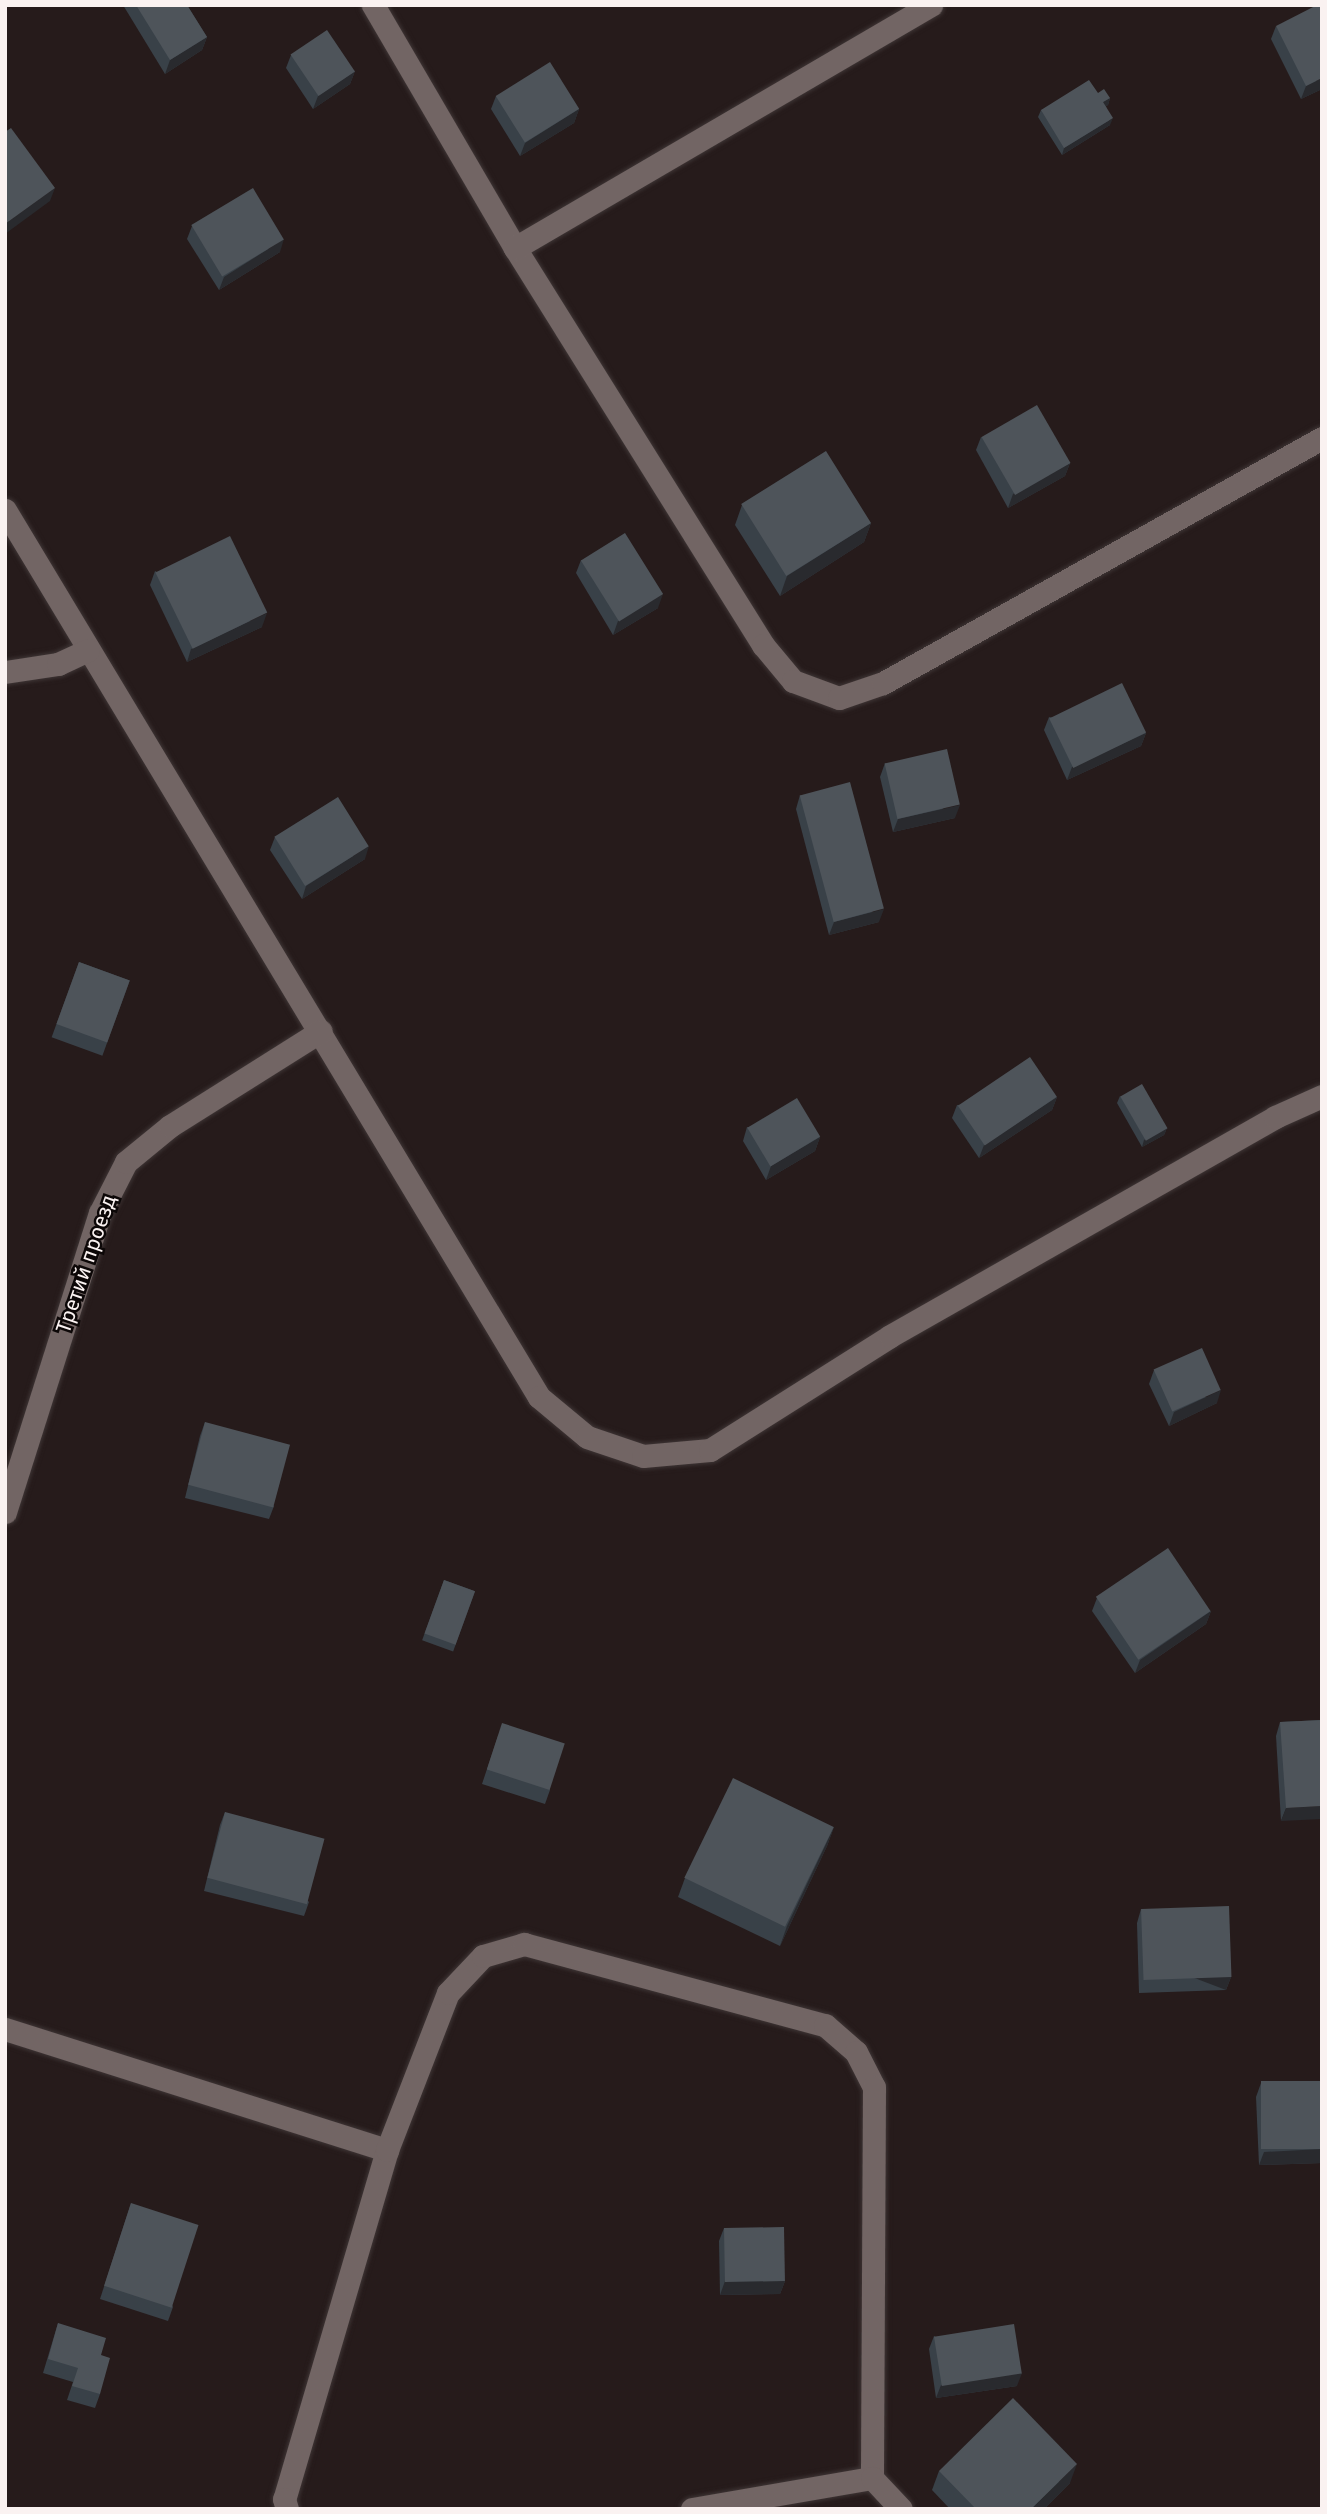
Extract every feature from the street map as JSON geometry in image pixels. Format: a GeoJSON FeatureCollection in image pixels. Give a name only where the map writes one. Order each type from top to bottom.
{"type":"FeatureCollection","features":[{"type":"Feature","properties":{"kind":"lane"},"geometry":{"type":"LineString","coordinates":[[373,5],[515,248],[763,645],[793,681],[839,698],[883,683],[1322,438]]}},
{"type":"Feature","properties":{"kind":"lane"},"geometry":{"type":"LineString","coordinates":[[515,248],[931,5]]}},
{"type":"Feature","properties":{"kind":"lane"},"geometry":{"type":"LineString","coordinates":[[5,510],[540,1397],[587,1437],[643,1456],[710,1450],[890,1336],[1275,1117],[1322,1096]]}},
{"type":"Feature","properties":{"kind":"lane"},"geometry":{"type":"LineString","coordinates":[[5,672],[58,664],[88,649]]}},
{"type":"Feature","properties":{"kind":"lane","name":"Третий проезд"},"geometry":{"type":"LineString","coordinates":[[5,1512],[100,1213],[127,1162],[170,1126],[321,1031]]}},
{"type":"Feature","properties":{"kind":"lane"},"geometry":{"type":"LineString","coordinates":[[287,2509],[284,2499],[387,2150],[449,1993],[483,1956],[524,1944],[825,2025],[856,2052],[874,2087],[872,2478],[901,2509]]}},
{"type":"Feature","properties":{"kind":"lane"},"geometry":{"type":"LineString","coordinates":[[5,2029],[387,2150]]}},
{"type":"Feature","properties":{"kind":"lane"},"geometry":{"type":"LineString","coordinates":[[692,2509],[872,2478]]}},
{"type":"Feature","properties":{"kind":"building"},"geometry":{"type":"Polygon","coordinates":[[[136,5],[187,5],[207,37],[170,60],[136,5]]]}},
{"type":"Feature","properties":{"kind":"building"},"geometry":{"type":"Polygon","coordinates":[[[1322,5],[1322,78],[1306,86],[1276,26],[1322,5]]]}},
{"type":"Feature","properties":{"kind":"building"},"geometry":{"type":"Polygon","coordinates":[[[327,30],[355,71],[318,96],[291,55],[327,30]]]}},
{"type":"Feature","properties":{"kind":"building"},"geometry":{"type":"Polygon","coordinates":[[[550,62],[579,109],[525,143],[496,96],[550,62]]]}},
{"type":"Feature","properties":{"kind":"building"},"geometry":{"type":"Polygon","coordinates":[[[1089,80],[1098,93],[1104,89],[1110,98],[1103,102],[1113,118],[1064,148],[1041,110],[1089,80]]]}},
{"type":"Feature","properties":{"kind":"building"},"geometry":{"type":"Polygon","coordinates":[[[11,128],[55,188],[5,224],[5,132],[11,128]]]}},
{"type":"Feature","properties":{"kind":"building"},"geometry":{"type":"Polygon","coordinates":[[[253,188],[284,239],[222,277],[191,225],[253,188]]]}},
{"type":"Feature","properties":{"kind":"building"},"geometry":{"type":"Polygon","coordinates":[[[1037,405],[1070,463],[1015,495],[982,437],[1037,405]]]}},
{"type":"Feature","properties":{"kind":"building"},"geometry":{"type":"Polygon","coordinates":[[[826,451],[871,523],[786,576],[741,504],[826,451]]]}},
{"type":"Feature","properties":{"kind":"building"},"geometry":{"type":"Polygon","coordinates":[[[625,533],[663,594],[619,622],[581,561],[625,533]]]}},
{"type":"Feature","properties":{"kind":"building"},"geometry":{"type":"Polygon","coordinates":[[[230,536],[267,612],[193,649],[155,572],[230,536]]]}},
{"type":"Feature","properties":{"kind":"building"},"geometry":{"type":"Polygon","coordinates":[[[1122,683],[1146,732],[1073,768],[1049,719],[1122,683]]]}},
{"type":"Feature","properties":{"kind":"building"},"geometry":{"type":"Polygon","coordinates":[[[947,749],[960,805],[897,819],[885,763],[947,749]]]}},
{"type":"Feature","properties":{"kind":"building"},"geometry":{"type":"Polygon","coordinates":[[[850,782],[884,909],[834,922],[800,795],[850,782]]]}},
{"type":"Feature","properties":{"kind":"building"},"geometry":{"type":"Polygon","coordinates":[[[338,797],[369,846],[305,886],[274,837],[338,797]]]}},
{"type":"Feature","properties":{"kind":"building"},"geometry":{"type":"Polygon","coordinates":[[[79,962],[130,980],[107,1042],[56,1024],[79,962]]]}},
{"type":"Feature","properties":{"kind":"building"},"geometry":{"type":"Polygon","coordinates":[[[1030,1057],[1057,1097],[985,1145],[958,1106],[1030,1057]]]}},
{"type":"Feature","properties":{"kind":"building"},"geometry":{"type":"Polygon","coordinates":[[[1142,1084],[1168,1128],[1146,1141],[1120,1096],[1142,1084]]]}},
{"type":"Feature","properties":{"kind":"building"},"geometry":{"type":"Polygon","coordinates":[[[797,1098],[820,1137],[770,1166],[747,1128],[797,1098]]]}},
{"type":"Feature","properties":{"kind":"building"},"geometry":{"type":"Polygon","coordinates":[[[1202,1348],[1221,1390],[1172,1412],[1154,1370],[1202,1348]]]}},
{"type":"Feature","properties":{"kind":"building"},"geometry":{"type":"Polygon","coordinates":[[[205,1422],[290,1445],[273,1508],[188,1485],[205,1422]]]}},
{"type":"Feature","properties":{"kind":"building"},"geometry":{"type":"Polygon","coordinates":[[[1168,1548],[1210,1611],[1138,1660],[1096,1597],[1168,1548]]]}},
{"type":"Feature","properties":{"kind":"building"},"geometry":{"type":"Polygon","coordinates":[[[444,1580],[475,1591],[456,1645],[425,1634],[444,1580]]]}},
{"type":"Feature","properties":{"kind":"building"},"geometry":{"type":"Polygon","coordinates":[[[1322,1720],[1322,1806],[1286,1808],[1280,1722],[1322,1720]]]}},
{"type":"Feature","properties":{"kind":"building"},"geometry":{"type":"Polygon","coordinates":[[[502,1723],[565,1743],[550,1790],[487,1770],[502,1723]]]}},
{"type":"Feature","properties":{"kind":"building"},"geometry":{"type":"Polygon","coordinates":[[[733,1778],[834,1827],[785,1927],[684,1878],[733,1778]]]}},
{"type":"Feature","properties":{"kind":"building"},"geometry":{"type":"Polygon","coordinates":[[[225,1812],[324,1839],[307,1904],[207,1878],[225,1812]]]}},
{"type":"Feature","properties":{"kind":"building"},"geometry":{"type":"Polygon","coordinates":[[[1229,1906],[1231,1977],[1144,1980],[1141,1909],[1229,1906]]]}},
{"type":"Feature","properties":{"kind":"building"},"geometry":{"type":"Polygon","coordinates":[[[1261,2081],[1322,2081],[1322,2149],[1261,2149],[1261,2081]]]}},
{"type":"Feature","properties":{"kind":"building"},"geometry":{"type":"Polygon","coordinates":[[[131,2203],[199,2225],[172,2308],[104,2286],[131,2203]]]}},
{"type":"Feature","properties":{"kind":"building"},"geometry":{"type":"Polygon","coordinates":[[[784,2227],[785,2281],[725,2282],[724,2228],[784,2227]]]}},
{"type":"Feature","properties":{"kind":"building"},"geometry":{"type":"Polygon","coordinates":[[[58,2323],[106,2338],[101,2355],[110,2358],[100,2394],[72,2386],[78,2368],[48,2359],[58,2323]]]}},
{"type":"Feature","properties":{"kind":"building"},"geometry":{"type":"Polygon","coordinates":[[[1014,2324],[1022,2373],[942,2386],[934,2337],[1014,2324]]]}},
{"type":"Feature","properties":{"kind":"building"},"geometry":{"type":"Polygon","coordinates":[[[1013,2398],[1077,2464],[1031,2509],[976,2509],[939,2471],[1013,2398]]]}}]}
